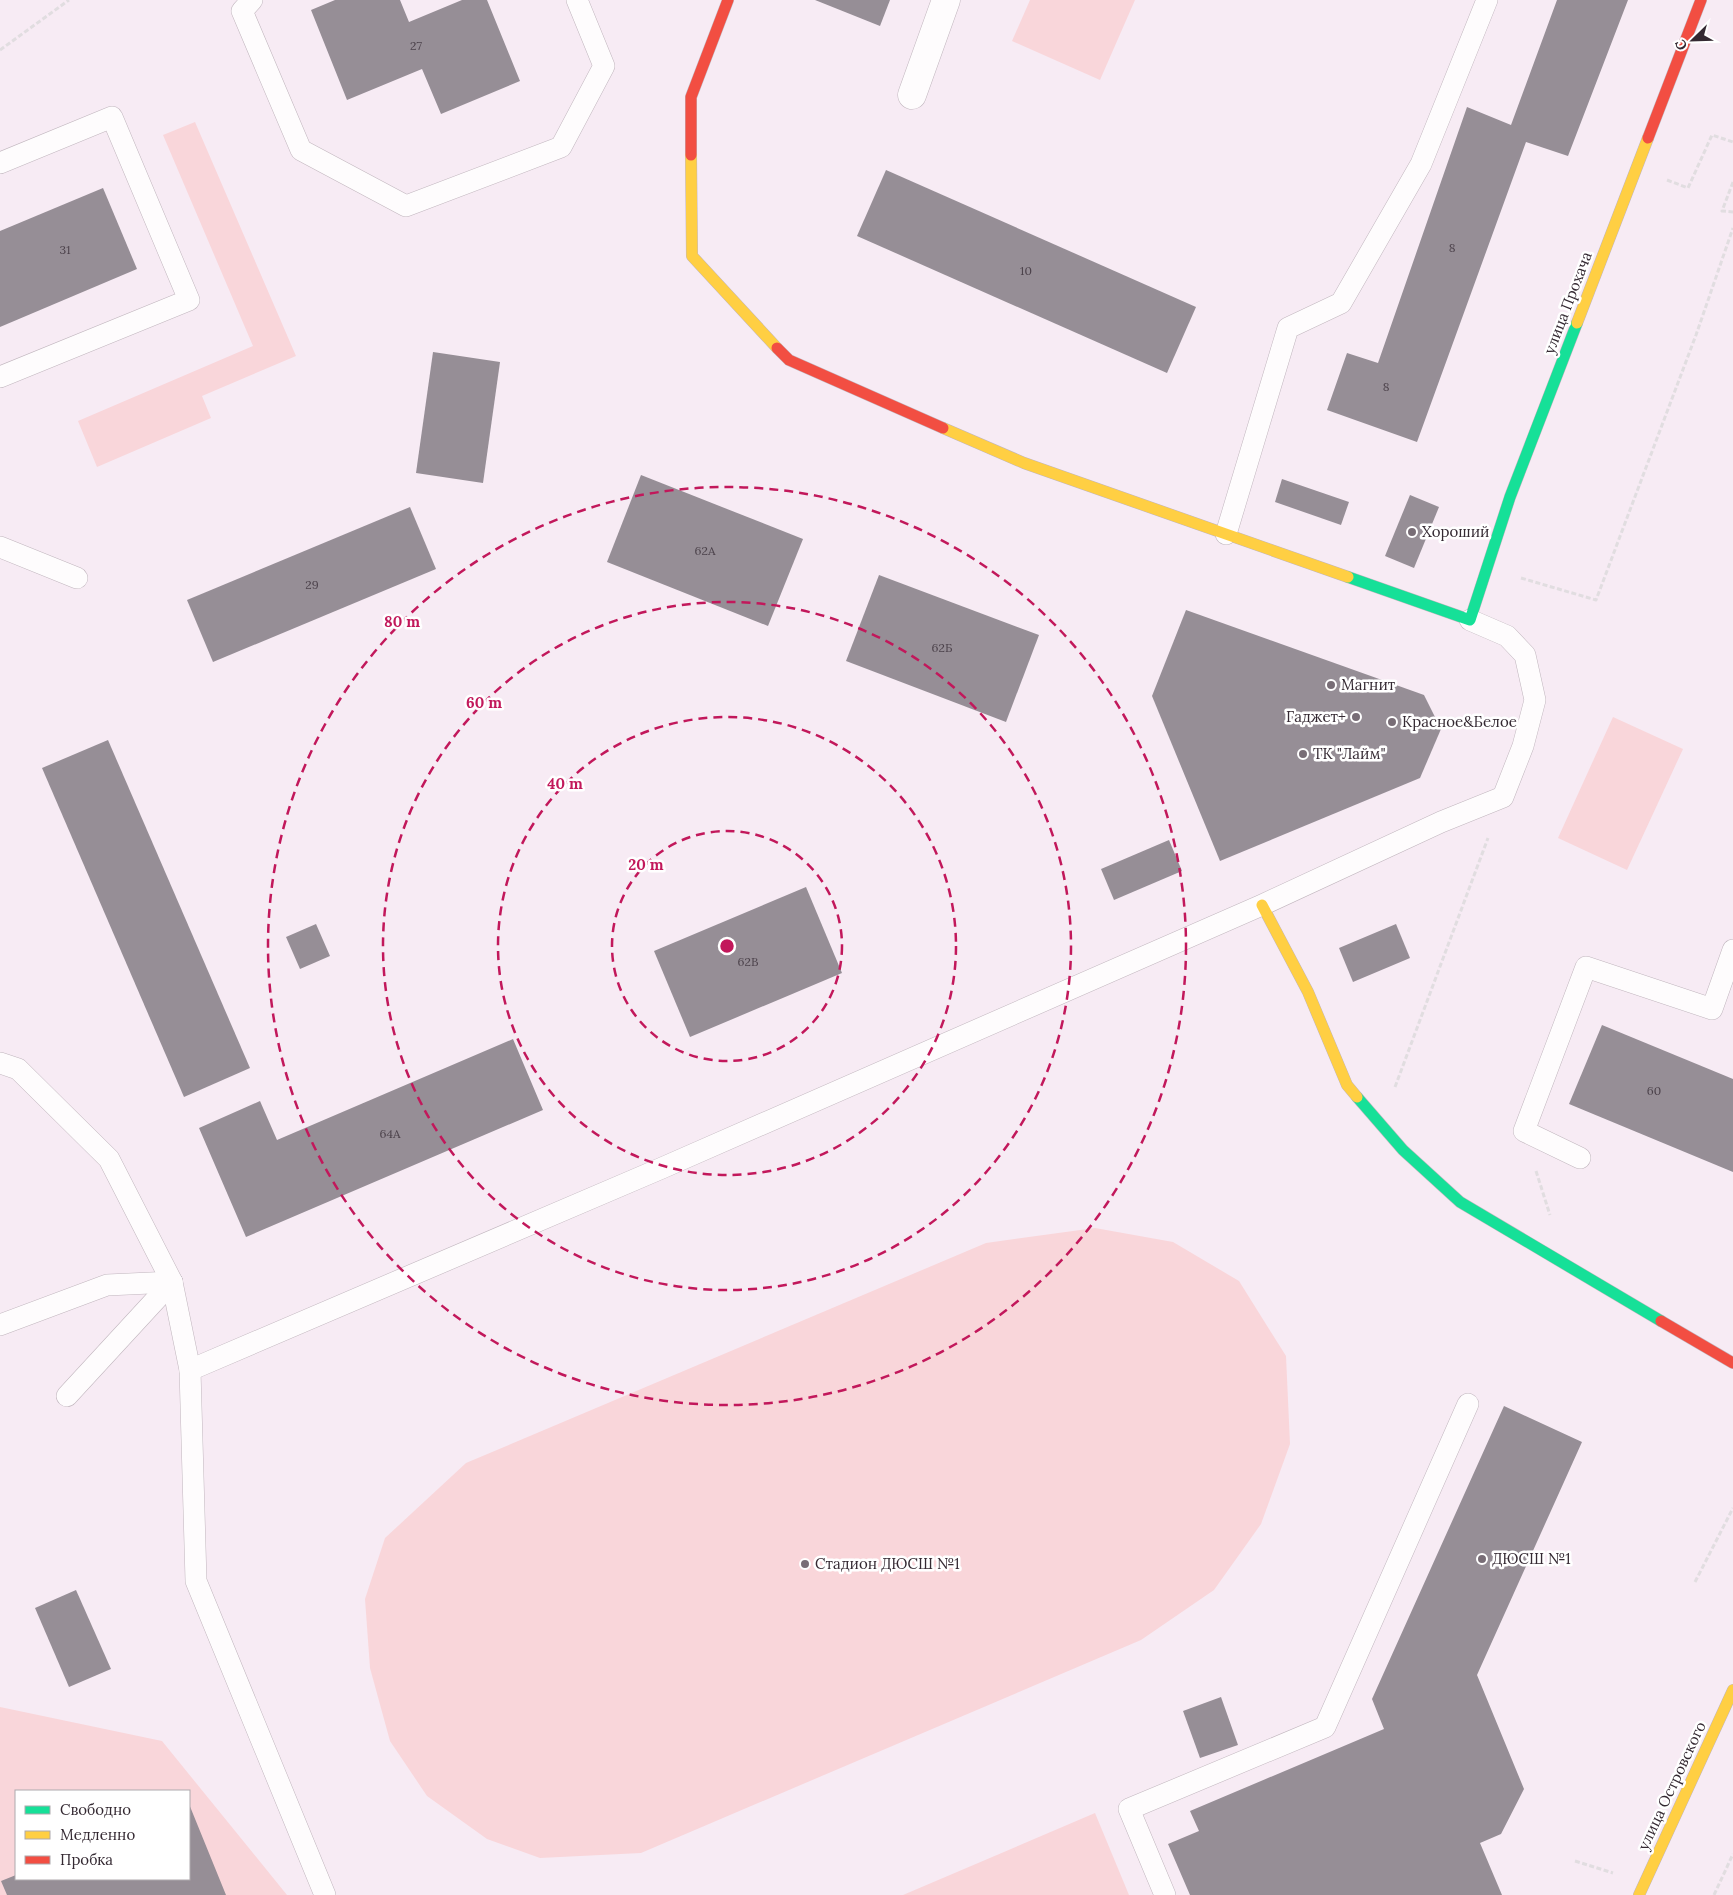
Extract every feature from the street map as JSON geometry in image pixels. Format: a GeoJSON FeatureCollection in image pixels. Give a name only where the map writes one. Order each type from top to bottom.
{"type":"FeatureCollection","features":[{"type":"Feature","properties":{"kind":"street"},"geometry":{"type":"LineString","coordinates":[[728,0],[691,97],[692,256],[789,360],[1024,463],[1470,620]]}},
{"type":"Feature","properties":{"kind":"street"},"geometry":{"type":"LineString","coordinates":[[912,95],[946,0]]}},
{"type":"Feature","properties":{"kind":"street","name":"улица Прохача"},"geometry":{"type":"LineString","coordinates":[[1470,620],[1510,497],[1701,0]]}},
{"type":"Feature","properties":{"kind":"street"},"geometry":{"type":"LineString","coordinates":[[1262,905],[1308,992],[1347,1085],[1403,1150],[1460,1202],[1733,1364]]}},
{"type":"Feature","properties":{"kind":"street","name":"улица Островского"},"geometry":{"type":"LineString","coordinates":[[1639,1895],[1733,1690]]}},
{"type":"Feature","properties":{"kind":"lane"},"geometry":{"type":"LineString","coordinates":[[252,0],[242,11],[300,150],[406,206],[561,147],[604,66],[577,0]]}},
{"type":"Feature","properties":{"kind":"lane"},"geometry":{"type":"LineString","coordinates":[[1226,534],[1288,328],[1341,303],[1421,164],[1487,0]]}},
{"type":"Feature","properties":{"kind":"lane"},"geometry":{"type":"LineString","coordinates":[[0,163],[112,117],[189,300],[0,377]]}},
{"type":"Feature","properties":{"kind":"lane"},"geometry":{"type":"LineString","coordinates":[[0,547],[77,578]]}},
{"type":"Feature","properties":{"kind":"lane"},"geometry":{"type":"LineString","coordinates":[[190,1370],[671,1164],[1262,905],[1441,822],[1503,797],[1523,746],[1535,700],[1525,655],[1507,636],[1470,620]]}},
{"type":"Feature","properties":{"kind":"lane"},"geometry":{"type":"LineString","coordinates":[[1580,1158],[1524,1131],[1586,968],[1712,1009],[1733,950]]}},
{"type":"Feature","properties":{"kind":"lane"},"geometry":{"type":"LineString","coordinates":[[0,1063],[18,1069],[109,1159],[172,1282],[190,1370],[196,1582],[325,1895]]}},
{"type":"Feature","properties":{"kind":"lane"},"geometry":{"type":"LineString","coordinates":[[0,1325],[107,1285],[172,1282]]}},
{"type":"Feature","properties":{"kind":"lane"},"geometry":{"type":"LineString","coordinates":[[67,1396],[172,1282]]}},
{"type":"Feature","properties":{"kind":"lane"},"geometry":{"type":"LineString","coordinates":[[1165,1895],[1129,1809],[1325,1727],[1468,1404]]}},
{"type":"Feature","properties":{"kind":"path"},"geometry":{"type":"LineString","coordinates":[[0,50],[69,0]]}},
{"type":"Feature","properties":{"kind":"path"},"geometry":{"type":"LineString","coordinates":[[1688,188],[1712,135],[1733,142]]}},
{"type":"Feature","properties":{"kind":"path"},"geometry":{"type":"LineString","coordinates":[[1733,182],[1722,211],[1733,212]]}},
{"type":"Feature","properties":{"kind":"path"},"geometry":{"type":"LineString","coordinates":[[1488,568],[1596,600],[1696,335],[1733,228]]}},
{"type":"Feature","properties":{"kind":"path"},"geometry":{"type":"LineString","coordinates":[[1381,1125],[1503,797]]}},
{"type":"Feature","properties":{"kind":"path"},"geometry":{"type":"LineString","coordinates":[[1524,1131],[1551,1218]]}},
{"type":"Feature","properties":{"kind":"path"},"geometry":{"type":"LineString","coordinates":[[1695,1582],[1733,1508]]}},
{"type":"Feature","properties":{"kind":"path"},"geometry":{"type":"LineString","coordinates":[[1714,1895],[1733,1854]]}},
{"type":"Feature","properties":{"kind":"shaded area"},"geometry":{"type":"Polygon","coordinates":[[[1030,0],[1135,0],[1100,80],[1012,41],[1030,0]]]}},
{"type":"Feature","properties":{"kind":"shaded area"},"geometry":{"type":"Polygon","coordinates":[[[195,122],[296,356],[202,396],[211,418],[97,467],[78,421],[253,346],[163,135],[195,122]]]}},
{"type":"Feature","properties":{"kind":"shaded area"},"geometry":{"type":"Polygon","coordinates":[[[1613,717],[1683,749],[1627,870],[1558,838],[1613,717]]]}},
{"type":"Feature","properties":{"kind":"shaded area","name":"Стадион ДЮСШ №1"},"geometry":{"type":"Polygon","coordinates":[[[1095,1228],[1173,1242],[1239,1281],[1286,1356],[1290,1444],[1261,1524],[1214,1590],[1141,1640],[641,1853],[540,1858],[487,1839],[427,1796],[390,1741],[370,1668],[365,1599],[385,1538],[466,1463],[986,1243],[1095,1228]]]}},
{"type":"Feature","properties":{"kind":"shaded area"},"geometry":{"type":"Polygon","coordinates":[[[0,1707],[162,1741],[287,1895],[0,1895],[0,1707]]]}},
{"type":"Feature","properties":{"kind":"shaded area"},"geometry":{"type":"Polygon","coordinates":[[[1095,1813],[1129,1895],[903,1895],[1095,1813]]]}},
{"type":"Feature","properties":{"kind":"building"},"geometry":{"type":"Polygon","coordinates":[[[335,0],[400,0],[409,22],[462,0],[487,0],[520,81],[441,114],[422,69],[347,100],[311,10],[335,0]]]}},
{"type":"Feature","properties":{"kind":"building"},"geometry":{"type":"Polygon","coordinates":[[[815,0],[890,0],[880,26],[815,0]]]}},
{"type":"Feature","properties":{"kind":"building"},"geometry":{"type":"Polygon","coordinates":[[[1557,0],[1628,0],[1568,156],[1526,142],[1417,442],[1327,410],[1347,353],[1378,363],[1467,107],[1511,125],[1557,0]]]}},
{"type":"Feature","properties":{"kind":"building"},"geometry":{"type":"Polygon","coordinates":[[[886,170],[1196,307],[1167,373],[857,236],[886,170]]]}},
{"type":"Feature","properties":{"kind":"building"},"geometry":{"type":"Polygon","coordinates":[[[103,188],[137,269],[0,327],[0,231],[103,188]]]}},
{"type":"Feature","properties":{"kind":"building"},"geometry":{"type":"Polygon","coordinates":[[[433,352],[500,362],[483,483],[416,473],[433,352]]]}},
{"type":"Feature","properties":{"kind":"building"},"geometry":{"type":"Polygon","coordinates":[[[641,475],[803,539],[768,626],[607,562],[641,475]]]}},
{"type":"Feature","properties":{"kind":"building"},"geometry":{"type":"Polygon","coordinates":[[[1282,479],[1349,502],[1341,525],[1275,502],[1282,479]]]}},
{"type":"Feature","properties":{"kind":"building","name":"Хороший"},"geometry":{"type":"Polygon","coordinates":[[[1410,495],[1439,507],[1414,568],[1385,556],[1410,495]]]}},
{"type":"Feature","properties":{"kind":"building"},"geometry":{"type":"Polygon","coordinates":[[[410,507],[436,569],[213,662],[187,600],[410,507]]]}},
{"type":"Feature","properties":{"kind":"building"},"geometry":{"type":"Polygon","coordinates":[[[879,575],[1039,635],[1006,722],[846,661],[879,575]]]}},
{"type":"Feature","properties":{"kind":"building","name":"ТК \"Лайм\""},"geometry":{"type":"Polygon","coordinates":[[[1186,610],[1424,695],[1441,729],[1420,778],[1220,861],[1152,696],[1186,610]]]}},
{"type":"Feature","properties":{"kind":"building"},"geometry":{"type":"Polygon","coordinates":[[[108,740],[250,1068],[184,1097],[42,768],[108,740]]]}},
{"type":"Feature","properties":{"kind":"building"},"geometry":{"type":"Polygon","coordinates":[[[1169,840],[1182,871],[1114,900],[1101,869],[1169,840]]]}},
{"type":"Feature","properties":{"kind":"building"},"geometry":{"type":"Polygon","coordinates":[[[806,887],[842,973],[690,1037],[654,951],[806,887]]]}},
{"type":"Feature","properties":{"kind":"building"},"geometry":{"type":"Polygon","coordinates":[[[316,924],[330,956],[300,969],[286,937],[316,924]]]}},
{"type":"Feature","properties":{"kind":"building"},"geometry":{"type":"Polygon","coordinates":[[[1396,924],[1410,958],[1353,982],[1339,948],[1396,924]]]}},
{"type":"Feature","properties":{"kind":"building"},"geometry":{"type":"Polygon","coordinates":[[[1602,1025],[1733,1079],[1733,1172],[1569,1104],[1602,1025]]]}},
{"type":"Feature","properties":{"kind":"building"},"geometry":{"type":"Polygon","coordinates":[[[513,1039],[543,1110],[246,1237],[199,1128],[260,1101],[277,1140],[513,1039]]]}},
{"type":"Feature","properties":{"kind":"building","name":"ДЮСШ №1"},"geometry":{"type":"Polygon","coordinates":[[[1504,1406],[1582,1442],[1477,1675],[1524,1789],[1501,1834],[1480,1843],[1502,1895],[1190,1895],[1168,1844],[1199,1831],[1190,1811],[1384,1729],[1372,1699],[1504,1406]]]}},
{"type":"Feature","properties":{"kind":"building"},"geometry":{"type":"Polygon","coordinates":[[[76,1590],[111,1669],[69,1687],[35,1608],[76,1590]]]}},
{"type":"Feature","properties":{"kind":"building"},"geometry":{"type":"Polygon","coordinates":[[[1221,1697],[1238,1745],[1200,1758],[1183,1711],[1221,1697]]]}},
{"type":"Feature","properties":{"kind":"building"},"geometry":{"type":"Polygon","coordinates":[[[190,1806],[226,1895],[7,1895],[1,1881],[15,1875],[15,1880],[190,1880],[190,1806]]]}},
{"type":"Feature","properties":{"kind":"traffic: fast"},"geometry":{"type":"LineString","coordinates":[[1348,577],[1470,620],[1510,497],[1577,323]]}},
{"type":"Feature","properties":{"kind":"traffic: fast"},"geometry":{"type":"LineString","coordinates":[[1357,1097],[1403,1150],[1460,1202],[1661,1321]]}},
{"type":"Feature","properties":{"kind":"traffic: slow"},"geometry":{"type":"LineString","coordinates":[[1577,323],[1648,138]]}},
{"type":"Feature","properties":{"kind":"traffic: slow"},"geometry":{"type":"LineString","coordinates":[[691,155],[692,256],[777,348]]}},
{"type":"Feature","properties":{"kind":"traffic: slow"},"geometry":{"type":"LineString","coordinates":[[943,428],[1024,463],[1348,577]]}},
{"type":"Feature","properties":{"kind":"traffic: slow"},"geometry":{"type":"LineString","coordinates":[[1262,905],[1308,992],[1347,1085],[1357,1097]]}},
{"type":"Feature","properties":{"kind":"traffic: slow"},"geometry":{"type":"LineString","coordinates":[[1639,1895],[1733,1690]]}},
{"type":"Feature","properties":{"kind":"traffic: jam"},"geometry":{"type":"LineString","coordinates":[[691,155],[691,97],[728,0]]}},
{"type":"Feature","properties":{"kind":"traffic: jam"},"geometry":{"type":"LineString","coordinates":[[1648,138],[1701,0]]}},
{"type":"Feature","properties":{"kind":"traffic: jam"},"geometry":{"type":"LineString","coordinates":[[777,348],[789,360],[943,428]]}},
{"type":"Feature","properties":{"kind":"traffic: jam"},"geometry":{"type":"LineString","coordinates":[[1661,1321],[1733,1363]]}},
{"type":"Feature","properties":{"kind":"place","name":"Хороший"},"geometry":{"type":"Point","coordinates":[1412,532]}},
{"type":"Feature","properties":{"kind":"place","name":"Магнит"},"geometry":{"type":"Point","coordinates":[1331,685]}},
{"type":"Feature","properties":{"kind":"place","name":"Гаджет+"},"geometry":{"type":"Point","coordinates":[1356,717]}},
{"type":"Feature","properties":{"kind":"place","name":"Красное&Белое"},"geometry":{"type":"Point","coordinates":[1392,722]}},
{"type":"Feature","properties":{"kind":"place","name":"ТК \"Лайм\""},"geometry":{"type":"Point","coordinates":[1303,754]}},
{"type":"Feature","properties":{"kind":"place","name":"ДЮСШ №1"},"geometry":{"type":"Point","coordinates":[1482,1559]}},
{"type":"Feature","properties":{"kind":"place","name":"Стадион ДЮСШ №1"},"geometry":{"type":"Point","coordinates":[805,1564]}}]}
